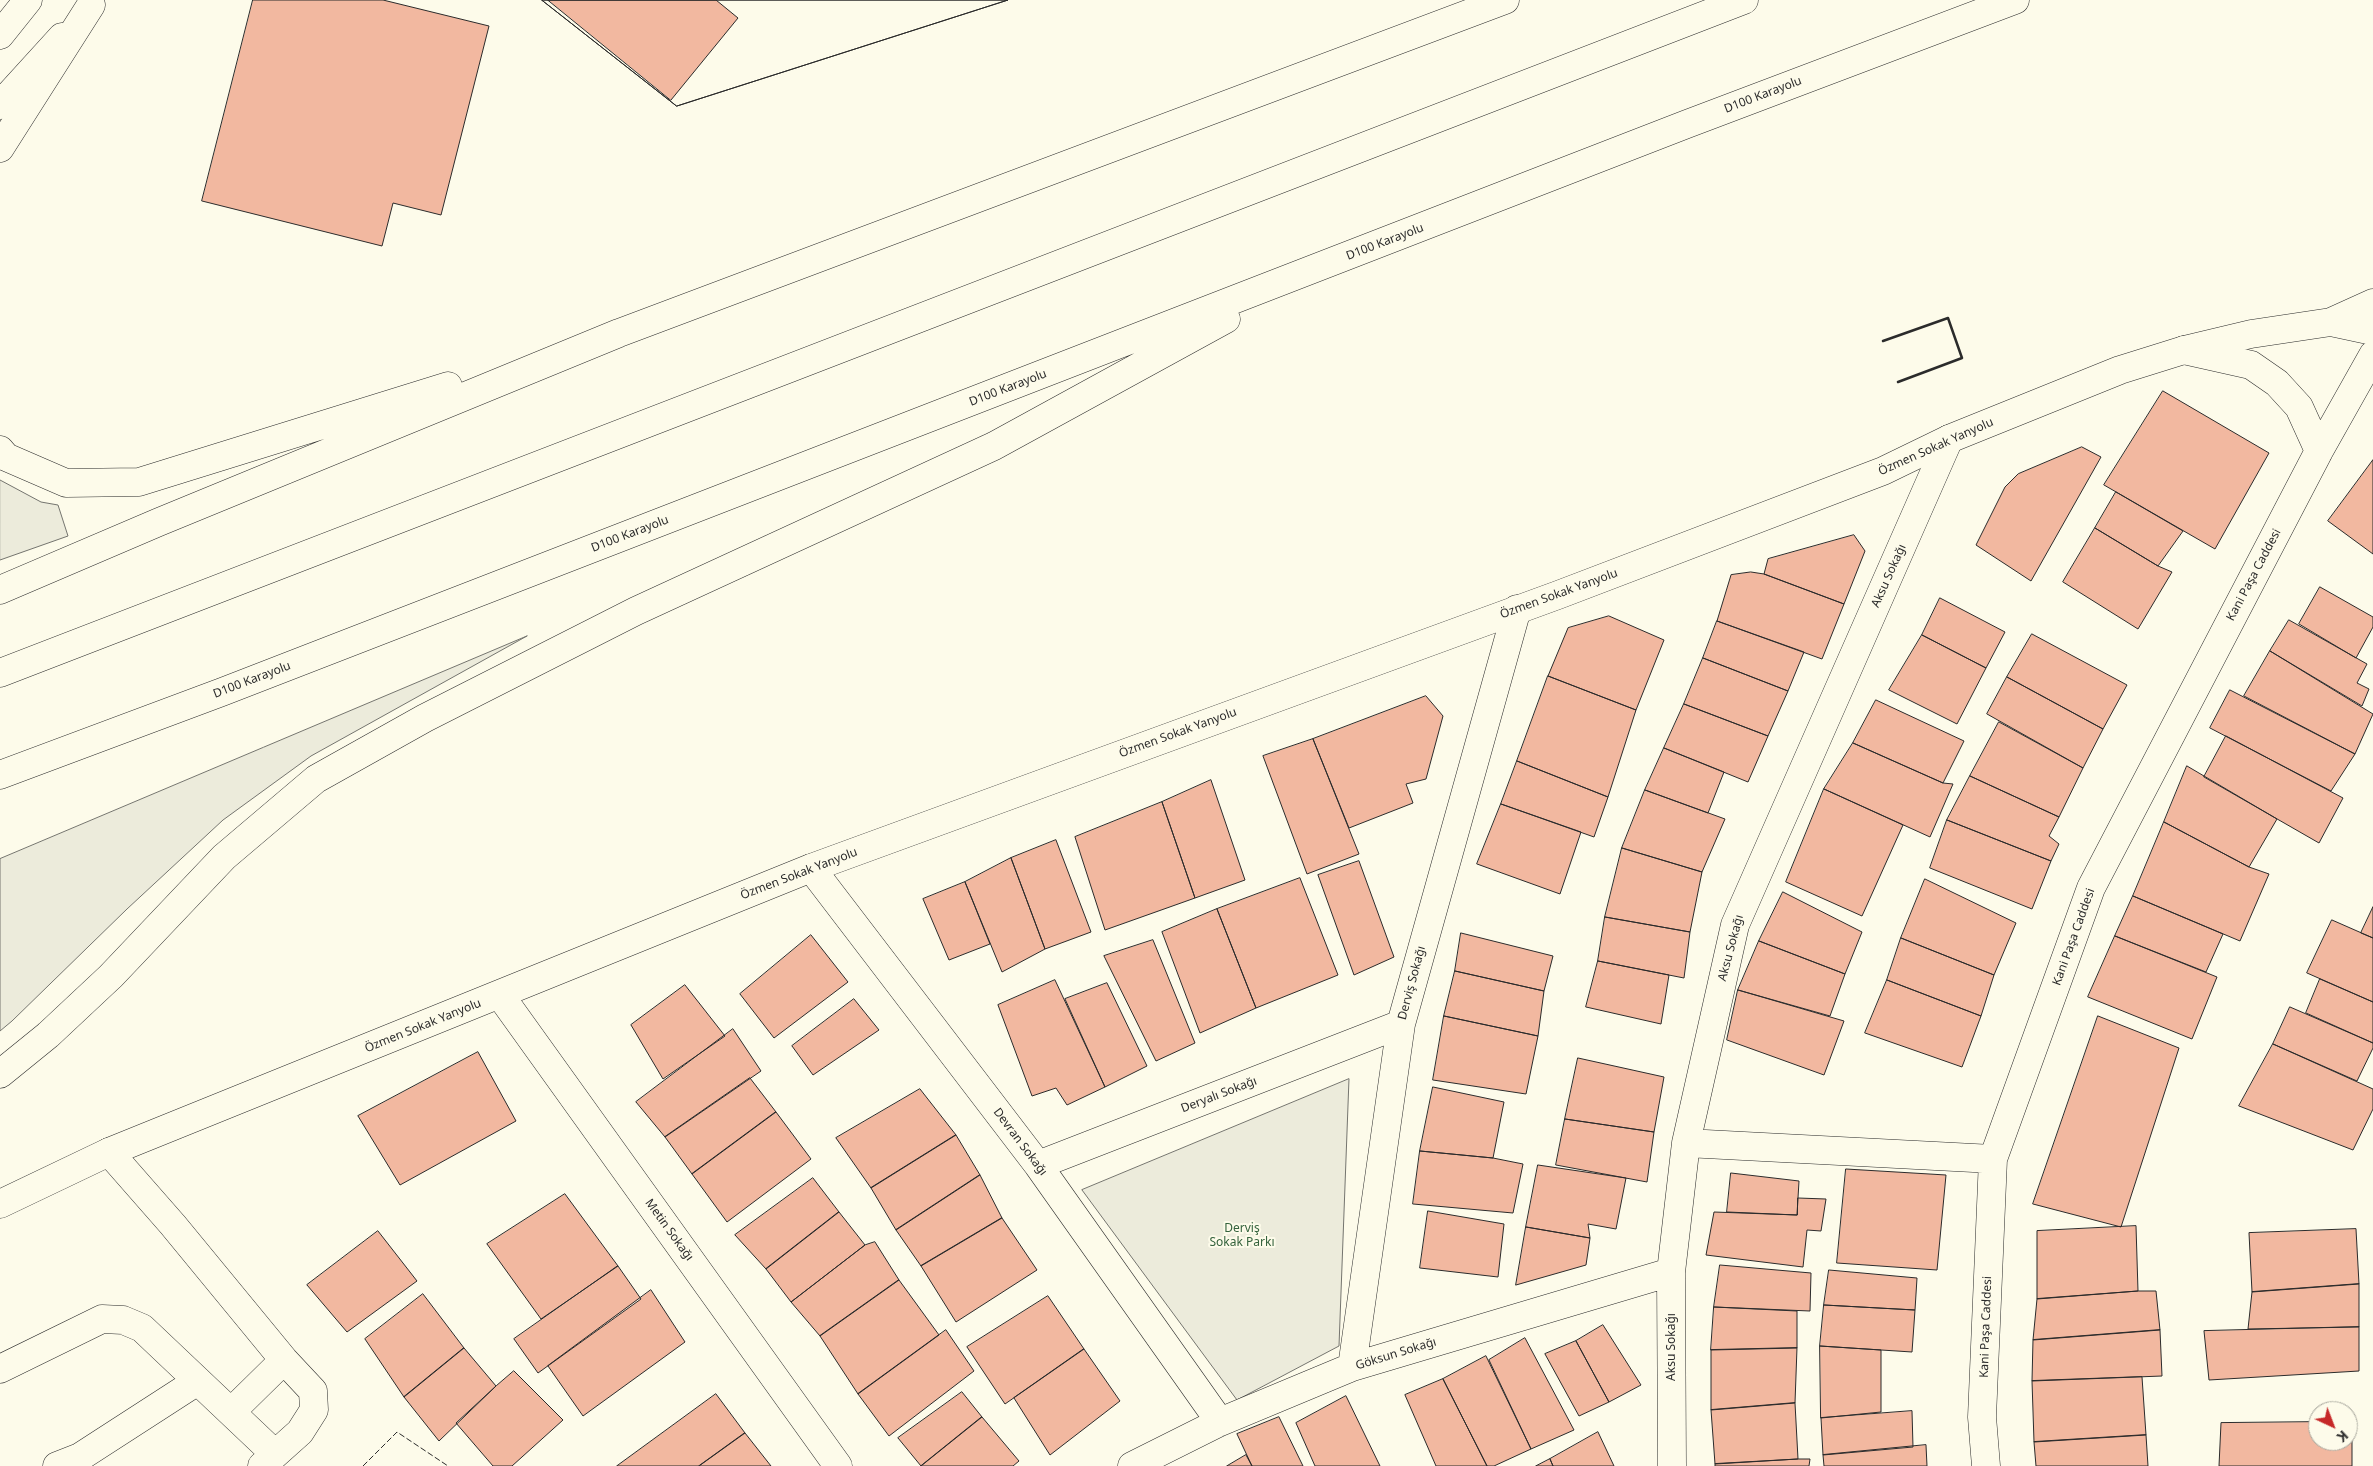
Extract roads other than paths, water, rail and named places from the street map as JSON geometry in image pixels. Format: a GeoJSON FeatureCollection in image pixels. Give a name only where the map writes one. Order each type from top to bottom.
{"type":"FeatureCollection","features":[{"type":"Feature","properties":{"kind":"main road"},"geometry":{"type":"LineString","coordinates":[[0,35],[28,0]]}},
{"type":"Feature","properties":{"kind":"main road"},"geometry":{"type":"LineString","coordinates":[[0,590],[159,522],[619,333],[1505,0]]}},
{"type":"Feature","properties":{"kind":"main road"},"geometry":{"type":"LineString","coordinates":[[0,673],[1744,0]]}},
{"type":"Feature","properties":{"kind":"main road","name":"D100 Karayolu"},"geometry":{"type":"LineString","coordinates":[[0,775],[231,688],[1327,265],[1696,120],[2015,0]]}},
{"type":"Feature","properties":{"kind":"main road"},"geometry":{"type":"LineString","coordinates":[[0,105],[93,2]]}},
{"type":"Feature","properties":{"kind":"main road"},"geometry":{"type":"LineString","coordinates":[[0,148],[93,2]]}},
{"type":"Feature","properties":{"kind":"main road"},"geometry":{"type":"LineString","coordinates":[[0,1074],[48,1035],[111,976],[224,856],[316,779],[425,718],[636,611],[994,446],[1327,265]]}},
{"type":"Feature","properties":{"kind":"main road"},"geometry":{"type":"LineString","coordinates":[[2331,322],[2373,303]]}},
{"type":"Feature","properties":{"kind":"main road","name":"Özmen Sokak Yanyolu"},"geometry":{"type":"LineString","coordinates":[[0,1204],[109,1152],[811,868],[1517,610],[1882,471],[1948,439],[2120,370],[2184,350],[2251,334],[2331,322],[2373,330]]}},
{"type":"Feature","properties":{"kind":"main road"},"geometry":{"type":"LineString","coordinates":[[0,450],[6,457],[66,483],[139,482],[619,333]]}},
{"type":"Feature","properties":{"kind":"main road"},"geometry":{"type":"LineString","coordinates":[[2184,350],[2251,365],[2277,383],[2300,407],[2319,451]]}},
{"type":"Feature","properties":{"kind":"main road","name":"Kani Paşa Caddesi"},"geometry":{"type":"LineString","coordinates":[[1986,1466],[1982,1417],[1992,1159],[2091,888],[2319,451],[2373,355]]}},
{"type":"Feature","properties":{"kind":"main road","name":"Aksu Sokağı"},"geometry":{"type":"LineString","coordinates":[[1672,1466],[1671,1272],[1686,1143],[1735,925],[1948,439]]}},
{"type":"Feature","properties":{"kind":"main road"},"geometry":{"type":"LineString","coordinates":[[0,578],[159,522]]}},
{"type":"Feature","properties":{"kind":"main road","name":"Derviş Sokağı"},"geometry":{"type":"LineString","coordinates":[[1352,1367],[1400,1024],[1517,610]]}},
{"type":"Feature","properties":{"kind":"main road","name":"Devran Sokağı"},"geometry":{"type":"LineString","coordinates":[[811,868],[1038,1165],[1220,1422]]}},
{"type":"Feature","properties":{"kind":"main road","name":"Metin Sokağı"},"geometry":{"type":"LineString","coordinates":[[500,995],[838,1466]]}},
{"type":"Feature","properties":{"kind":"main road","name":"Deryalı Sokağı"},"geometry":{"type":"LineString","coordinates":[[1038,1165],[1400,1024]]}},
{"type":"Feature","properties":{"kind":"main road"},"geometry":{"type":"LineString","coordinates":[[1686,1143],[1992,1159]]}},
{"type":"Feature","properties":{"kind":"main road"},"geometry":{"type":"LineString","coordinates":[[0,1369],[102,1319],[122,1320],[142,1328],[196,1382],[232,1412],[268,1460],[300,1432],[314,1410],[312,1391],[284,1360],[173,1225],[109,1152]]}},
{"type":"Feature","properties":{"kind":"main road","name":"Göksun Sokağı"},"geometry":{"type":"LineString","coordinates":[[1132,1466],[1220,1422],[1352,1367],[1671,1272]]}},
{"type":"Feature","properties":{"kind":"main road"},"geometry":{"type":"LineString","coordinates":[[232,1412],[284,1360]]}},
{"type":"Feature","properties":{"kind":"main road"},"geometry":{"type":"LineString","coordinates":[[70,1463],[196,1382]]}},
{"type":"Feature","properties":{"kind":"park label","name":"Derviş Sokak Parkı"},"geometry":{"type":"Point","coordinates":[1242,1236]}}]}
